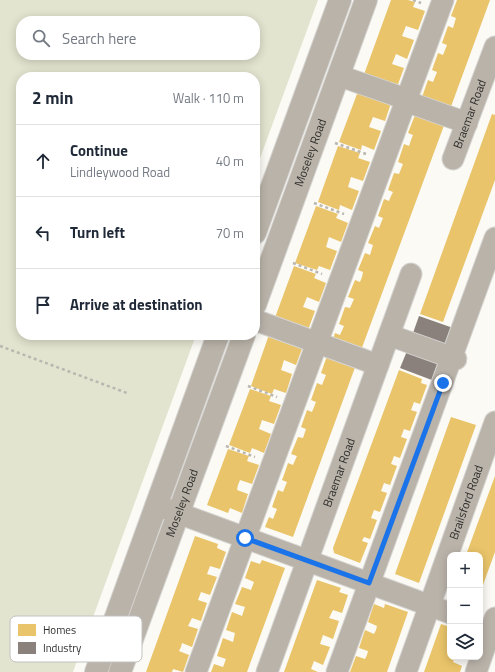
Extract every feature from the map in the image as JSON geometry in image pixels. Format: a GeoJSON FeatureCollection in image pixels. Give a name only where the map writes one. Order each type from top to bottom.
{"type":"FeatureCollection","features":[{"type":"Feature","properties":{"kind":"main road"},"geometry":{"type":"LineString","coordinates":[[260,219],[340,0]]}},
{"type":"Feature","properties":{"kind":"main road","name":"Moseley Road"},"geometry":{"type":"LineString","coordinates":[[260,291],[340,76],[366,0]]}},
{"type":"Feature","properties":{"kind":"main road","name":"Moseley Road"},"geometry":{"type":"LineString","coordinates":[[116,616],[216,340]]}},
{"type":"Feature","properties":{"kind":"main road","name":"Moseley Road"},"geometry":{"type":"LineString","coordinates":[[140,616],[242,340]]}},
{"type":"Feature","properties":{"kind":"main road","name":"Moseley Road"},"geometry":{"type":"LineString","coordinates":[[96,672],[100,662]]}},
{"type":"Feature","properties":{"kind":"main road","name":"Moseley Road"},"geometry":{"type":"LineString","coordinates":[[120,672],[124,662]]}},
{"type":"Feature","properties":{"kind":"street"},"geometry":{"type":"LineString","coordinates":[[196,672],[316,342],[443,0]]}},
{"type":"Feature","properties":{"kind":"street","name":"Braemar Road"},"geometry":{"type":"LineString","coordinates":[[453,159],[495,47]]}},
{"type":"Feature","properties":{"kind":"street"},"geometry":{"type":"LineString","coordinates":[[340,76],[467,124]]}},
{"type":"Feature","properties":{"kind":"street"},"geometry":{"type":"LineString","coordinates":[[337,672],[454,358],[495,238]]}},
{"type":"Feature","properties":{"kind":"street","name":"Braemar Road"},"geometry":{"type":"LineString","coordinates":[[267,672],[412,274]]}},
{"type":"Feature","properties":{"kind":"street"},"geometry":{"type":"LineString","coordinates":[[260,322],[378,365]]}},
{"type":"Feature","properties":{"kind":"street"},"geometry":{"type":"LineString","coordinates":[[389,335],[454,358]]}},
{"type":"Feature","properties":{"kind":"street","name":"Brailsford Road"},"geometry":{"type":"LineString","coordinates":[[406,672],[494,431]]}},
{"type":"Feature","properties":{"kind":"street"},"geometry":{"type":"LineString","coordinates":[[156,505],[447,612]]}},
{"type":"Feature","properties":{"kind":"street"},"geometry":{"type":"LineString","coordinates":[[476,672],[490,625]]}},
{"type":"Feature","properties":{"kind":"path"},"geometry":{"type":"LineString","coordinates":[[317,136],[383,161]]}},
{"type":"Feature","properties":{"kind":"path"},"geometry":{"type":"LineString","coordinates":[[295,196],[361,221]]}},
{"type":"Feature","properties":{"kind":"path"},"geometry":{"type":"LineString","coordinates":[[273,256],[339,281]]}},
{"type":"Feature","properties":{"kind":"path"},"geometry":{"type":"LineString","coordinates":[[0,346],[126,393]]}},
{"type":"Feature","properties":{"kind":"path"},"geometry":{"type":"LineString","coordinates":[[227,379],[294,404]]}},
{"type":"Feature","properties":{"kind":"path"},"geometry":{"type":"LineString","coordinates":[[205,438],[272,463]]}},
{"type":"Feature","properties":{"kind":"green space"},"geometry":{"type":"Polygon","coordinates":[[[0,0],[318,0],[260,158],[260,72],[16,72],[16,340],[194,340],[93,616],[10,616],[10,662],[77,662],[73,672],[0,672],[0,0]]]}},
{"type":"Feature","properties":{"kind":"building: Homes"},"geometry":{"type":"Polygon","coordinates":[[[391,0],[408,0],[415,2],[413,7],[425,11],[418,30],[406,26],[402,36],[414,40],[407,59],[396,54],[392,64],[404,68],[397,87],[362,80],[391,0]]]}},
{"type":"Feature","properties":{"kind":"building: Homes"},"geometry":{"type":"Polygon","coordinates":[[[457,0],[490,0],[449,112],[422,97],[428,80],[433,82],[437,72],[432,70],[438,53],[443,55],[447,45],[442,43],[448,26],[453,28],[456,18],[451,16],[457,0]]]}},
{"type":"Feature","properties":{"kind":"building: Homes"},"geometry":{"type":"Polygon","coordinates":[[[360,86],[391,103],[385,121],[373,117],[369,127],[381,131],[374,150],[362,145],[361,150],[339,142],[360,86]]]}},
{"type":"Feature","properties":{"kind":"building: Homes"},"geometry":{"type":"Polygon","coordinates":[[[492,114],[495,115],[495,180],[443,322],[420,314],[492,114]]]}},
{"type":"Feature","properties":{"kind":"building: Homes"},"geometry":{"type":"Polygon","coordinates":[[[415,115],[446,120],[360,353],[332,343],[335,333],[340,335],[344,326],[339,324],[345,307],[350,308],[354,299],[348,297],[355,280],[360,282],[362,277],[363,272],[358,270],[365,253],[370,255],[373,245],[368,243],[375,226],[379,228],[383,218],[378,216],[384,199],[389,201],[393,192],[388,190],[394,173],[399,174],[403,164],[398,162],[404,144],[409,146],[413,135],[408,133],[415,115]]]}},
{"type":"Feature","properties":{"kind":"building: Homes"},"geometry":{"type":"Polygon","coordinates":[[[338,146],[360,153],[358,158],[370,162],[363,181],[351,177],[348,187],[359,191],[352,210],[340,205],[339,210],[318,202],[338,146]]]}},
{"type":"Feature","properties":{"kind":"building: Homes"},"geometry":{"type":"Polygon","coordinates":[[[316,206],[338,214],[336,218],[348,223],[341,242],[329,237],[326,247],[337,251],[330,270],[319,266],[317,270],[295,263],[316,206]]]}},
{"type":"Feature","properties":{"kind":"building: Homes"},"geometry":{"type":"Polygon","coordinates":[[[294,266],[316,274],[314,278],[326,283],[319,302],[307,297],[303,307],[315,311],[308,330],[273,323],[294,266]]]}},
{"type":"Feature","properties":{"kind":"building: Homes"},"geometry":{"type":"Polygon","coordinates":[[[271,329],[303,346],[296,365],[284,360],[281,370],[292,374],[286,393],[274,389],[272,394],[251,386],[271,329]]]}},
{"type":"Feature","properties":{"kind":"building: Homes"},"geometry":{"type":"Polygon","coordinates":[[[327,356],[357,362],[293,537],[265,527],[269,517],[273,519],[277,509],[272,507],[278,490],[283,492],[287,482],[282,480],[288,463],[293,465],[297,456],[291,454],[298,437],[303,438],[306,429],[301,427],[307,410],[312,412],[316,402],[311,400],[317,383],[322,385],[326,375],[321,373],[327,356]]]}},
{"type":"Feature","properties":{"kind":"building: Homes"},"geometry":{"type":"Polygon","coordinates":[[[399,370],[422,379],[421,383],[427,385],[420,404],[414,402],[411,410],[417,412],[410,431],[404,429],[401,437],[407,439],[400,458],[394,456],[391,464],[397,466],[390,485],[384,483],[381,491],[387,493],[380,512],[374,510],[371,518],[377,520],[370,539],[364,537],[362,541],[368,543],[360,563],[334,553],[333,548],[399,370]]]}},
{"type":"Feature","properties":{"kind":"building: Homes"},"geometry":{"type":"Polygon","coordinates":[[[250,389],[271,396],[269,401],[281,405],[274,424],[262,420],[259,429],[271,434],[264,453],[252,448],[250,453],[229,445],[250,389]]]}},
{"type":"Feature","properties":{"kind":"building: Homes"},"geometry":{"type":"Polygon","coordinates":[[[451,417],[476,425],[419,583],[395,574],[451,417]]]}},
{"type":"Feature","properties":{"kind":"building: Homes"},"geometry":{"type":"Polygon","coordinates":[[[228,449],[249,456],[247,461],[259,465],[252,484],[240,480],[238,485],[237,490],[248,494],[242,513],[230,508],[228,513],[207,505],[228,449]]]}},
{"type":"Feature","properties":{"kind":"building: Homes"},"geometry":{"type":"Polygon","coordinates":[[[495,476],[495,552],[483,585],[483,552],[467,552],[495,476]]]}},
{"type":"Feature","properties":{"kind":"building: Homes"},"geometry":{"type":"Polygon","coordinates":[[[195,536],[218,544],[217,548],[226,552],[220,569],[210,566],[207,574],[217,577],[210,595],[201,592],[198,600],[207,603],[201,621],[192,618],[188,626],[198,629],[192,647],[182,643],[179,651],[189,655],[183,672],[173,669],[172,672],[146,672],[195,536]]]}},
{"type":"Feature","properties":{"kind":"building: Homes"},"geometry":{"type":"Polygon","coordinates":[[[262,560],[285,568],[247,672],[211,672],[214,664],[223,667],[226,659],[217,656],[223,638],[233,642],[235,633],[226,630],[232,612],[242,616],[245,607],[235,604],[242,587],[251,590],[254,582],[245,578],[251,561],[260,564],[262,560]]]}},
{"type":"Feature","properties":{"kind":"building: Homes"},"geometry":{"type":"Polygon","coordinates":[[[317,580],[341,588],[339,592],[348,595],[342,613],[333,610],[329,618],[339,621],[333,639],[323,635],[320,644],[330,647],[323,665],[314,661],[311,669],[318,672],[284,672],[317,580]]]}},
{"type":"Feature","properties":{"kind":"building: Homes"},"geometry":{"type":"Polygon","coordinates":[[[374,604],[384,608],[385,604],[408,612],[387,672],[350,672],[356,656],[365,659],[367,655],[368,651],[359,648],[365,630],[374,634],[376,630],[377,626],[368,622],[374,604]]]}},
{"type":"Feature","properties":{"kind":"building: Homes"},"geometry":{"type":"Polygon","coordinates":[[[441,624],[447,626],[447,660],[454,660],[453,662],[462,666],[460,672],[424,672],[441,624]]]}},
{"type":"Feature","properties":{"kind":"building: Industry"},"geometry":{"type":"Polygon","coordinates":[[[419,316],[456,329],[449,347],[413,333],[419,316]]]}},
{"type":"Feature","properties":{"kind":"building: Industry"},"geometry":{"type":"Polygon","coordinates":[[[407,351],[443,364],[437,382],[400,368],[407,351]]]}},
{"type":"Feature","properties":{"kind":"route"},"geometry":{"type":"LineString","coordinates":[[245,538],[369,583],[377,568],[443,383]]}}]}
